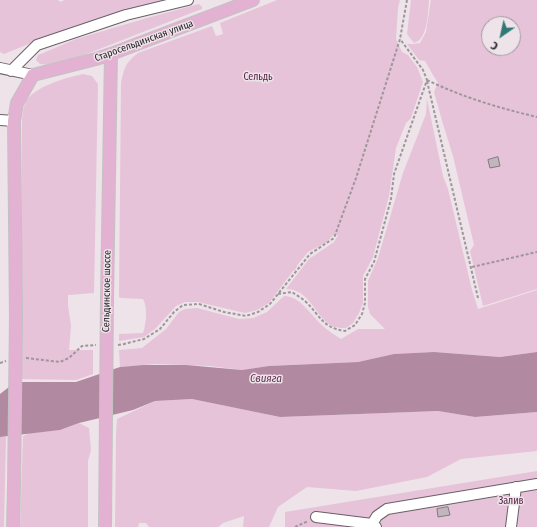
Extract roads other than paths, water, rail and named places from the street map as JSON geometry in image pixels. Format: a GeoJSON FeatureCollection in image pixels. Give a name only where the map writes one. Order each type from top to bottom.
{"type":"FeatureCollection","features":[{"type":"Feature","properties":{"kind":"main road","name":"Старосельдинская улица"},"geometry":{"type":"LineString","coordinates":[[33,75],[111,54],[235,3],[252,0]]}},
{"type":"Feature","properties":{"kind":"main road","name":"Сельдинское шоссе"},"geometry":{"type":"LineString","coordinates":[[105,527],[111,54]]}},
{"type":"Feature","properties":{"kind":"main road"},"geometry":{"type":"LineString","coordinates":[[13,527],[16,317],[14,121],[17,103],[33,75]]}},
{"type":"Feature","properties":{"kind":"street"},"geometry":{"type":"LineString","coordinates":[[11,71],[38,45],[126,15],[188,0]]}},
{"type":"Feature","properties":{"kind":"street"},"geometry":{"type":"LineString","coordinates":[[0,68],[33,75]]}},
{"type":"Feature","properties":{"kind":"street"},"geometry":{"type":"LineString","coordinates":[[0,120],[14,121]]}},
{"type":"Feature","properties":{"kind":"street"},"geometry":{"type":"LineString","coordinates":[[316,517],[374,525],[377,516],[387,510],[537,484]]}},
{"type":"Feature","properties":{"kind":"street"},"geometry":{"type":"LineString","coordinates":[[511,527],[516,487]]}},
{"type":"Feature","properties":{"kind":"water","name":"Свияга"},"geometry":{"type":"Polygon","coordinates":[[[434,352],[500,357],[537,352],[537,412],[475,417],[438,411],[280,417],[192,399],[155,401],[133,410],[79,423],[60,430],[0,437],[0,394],[9,387],[21,382],[76,382],[120,367],[143,365],[186,365],[242,370],[269,366],[358,362],[394,354],[434,352]]]}},
{"type":"Feature","properties":{"kind":"park label","name":"Сельдь"},"geometry":{"type":"Point","coordinates":[258,77]}},
{"type":"Feature","properties":{"kind":"park label","name":"Залив"},"geometry":{"type":"Point","coordinates":[511,501]}}]}
